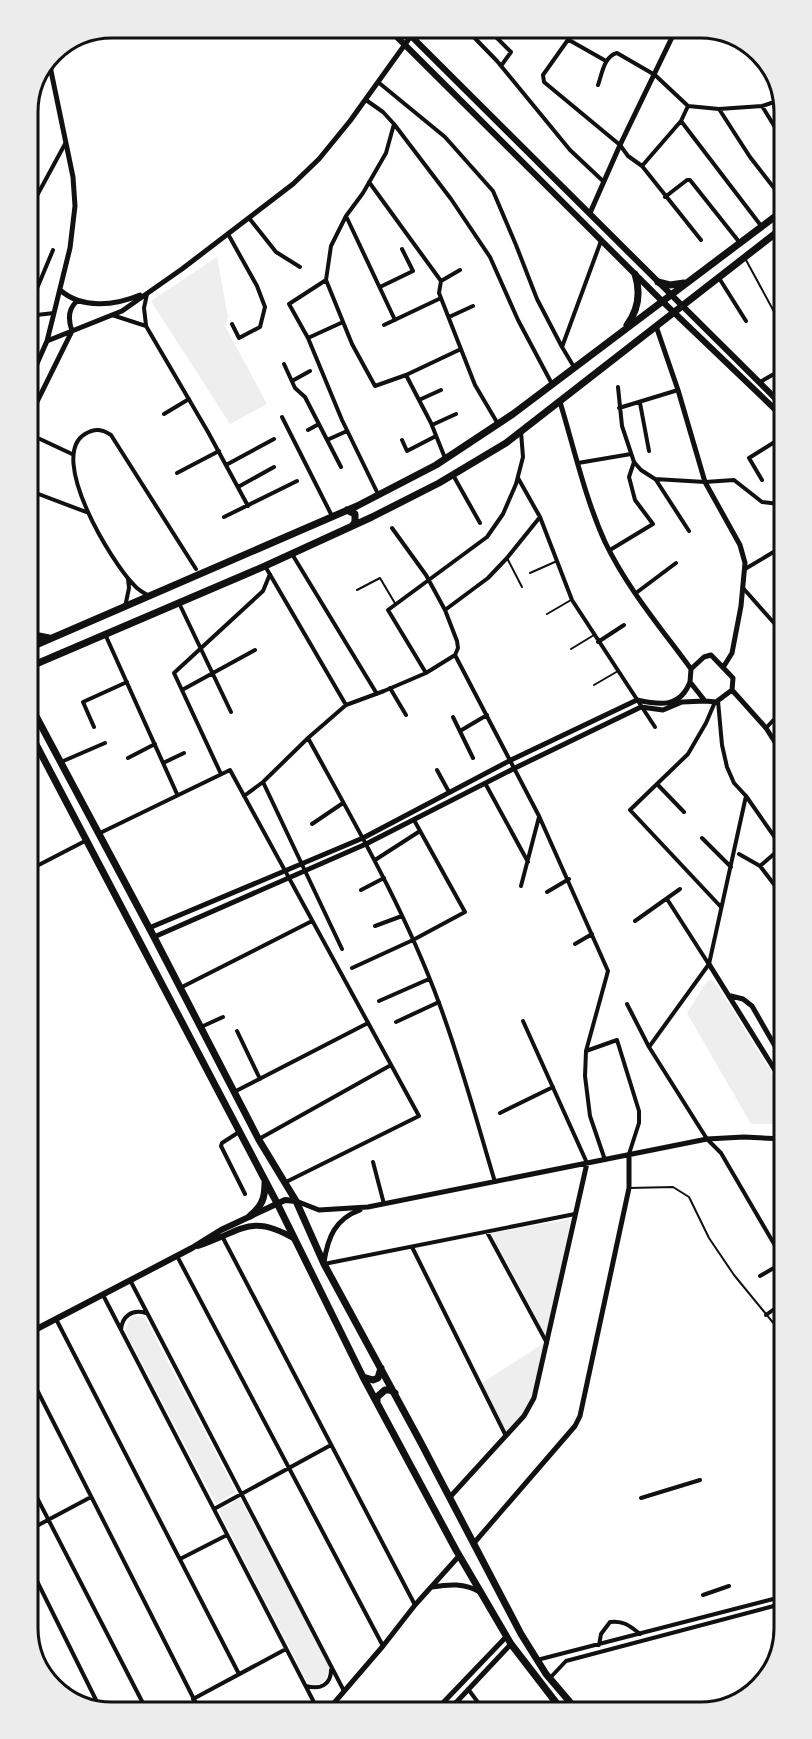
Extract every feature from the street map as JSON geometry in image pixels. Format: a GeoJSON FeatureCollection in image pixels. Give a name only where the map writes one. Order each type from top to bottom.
{"type":"FeatureCollection","features":[{"type":"Feature","properties":{"kind":"main road"},"geometry":{"type":"LineString","coordinates":[[399,38],[662,301],[774,408]]}},
{"type":"Feature","properties":{"kind":"main road"},"geometry":{"type":"LineString","coordinates":[[413,38],[774,397]]}},
{"type":"Feature","properties":{"kind":"main road"},"geometry":{"type":"LineString","coordinates":[[38,644],[347,510],[446,459],[498,424],[774,218]]}},
{"type":"Feature","properties":{"kind":"main road"},"geometry":{"type":"LineString","coordinates":[[38,663],[265,566],[372,517],[453,475],[506,443],[774,234]]}},
{"type":"Feature","properties":{"kind":"main road"},"geometry":{"type":"LineString","coordinates":[[623,330],[636,312],[638,303],[639,285],[635,274]]}},
{"type":"Feature","properties":{"kind":"main road"},"geometry":{"type":"LineString","coordinates":[[658,282],[670,285],[686,282]]}},
{"type":"Feature","properties":{"kind":"main road"},"geometry":{"type":"LineString","coordinates":[[364,502],[364,513],[372,517]]}},
{"type":"Feature","properties":{"kind":"main road"},"geometry":{"type":"LineString","coordinates":[[347,510],[352,511],[356,518],[352,525]]}},
{"type":"Feature","properties":{"kind":"main road"},"geometry":{"type":"LineString","coordinates":[[38,636],[51,638]]}},
{"type":"Feature","properties":{"kind":"main road"},"geometry":{"type":"LineString","coordinates":[[38,721],[259,1140],[296,1201],[324,1264],[395,1393],[521,1634],[537,1660],[570,1702]]}},
{"type":"Feature","properties":{"kind":"main road"},"geometry":{"type":"LineString","coordinates":[[38,748],[277,1203],[363,1377],[459,1556],[511,1644],[555,1702]]}},
{"type":"Feature","properties":{"kind":"main road"},"geometry":{"type":"LineString","coordinates":[[250,1216],[262,1205],[265,1180]]}},
{"type":"Feature","properties":{"kind":"main road"},"geometry":{"type":"LineString","coordinates":[[192,1248],[203,1239],[277,1203],[286,1199],[296,1201]]}},
{"type":"Feature","properties":{"kind":"main road"},"geometry":{"type":"LineString","coordinates":[[38,1328],[192,1248],[243,1227],[258,1224],[274,1228],[296,1240]]}},
{"type":"Feature","properties":{"kind":"main road"},"geometry":{"type":"LineString","coordinates":[[363,1377],[373,1380],[378,1378],[381,1368]]}},
{"type":"Feature","properties":{"kind":"main road"},"geometry":{"type":"LineString","coordinates":[[377,1402],[377,1397],[385,1390],[395,1393]]}},
{"type":"Feature","properties":{"kind":"street"},"geometry":{"type":"LineString","coordinates":[[47,341],[122,311],[182,269],[292,184],[319,159],[366,100],[409,38]]}},
{"type":"Feature","properties":{"kind":"street"},"geometry":{"type":"LineString","coordinates":[[475,38],[570,150],[604,182]]}},
{"type":"Feature","properties":{"kind":"street"},"geometry":{"type":"LineString","coordinates":[[497,38],[511,52],[501,66]]}},
{"type":"Feature","properties":{"kind":"street"},"geometry":{"type":"LineString","coordinates":[[590,213],[672,38]]}},
{"type":"Feature","properties":{"kind":"street"},"geometry":{"type":"LineString","coordinates":[[606,61],[569,40],[543,75],[544,82],[642,166],[701,240]]}},
{"type":"Feature","properties":{"kind":"street"},"geometry":{"type":"LineString","coordinates":[[598,85],[606,61],[610,55],[617,53],[655,75],[688,106],[719,109],[762,106],[774,102]]}},
{"type":"Feature","properties":{"kind":"street"},"geometry":{"type":"LineString","coordinates":[[38,361],[47,341],[60,290],[70,248],[75,206],[73,177],[51,69]]}},
{"type":"Feature","properties":{"kind":"street"},"geometry":{"type":"LineString","coordinates":[[378,81],[445,137],[493,191],[537,299],[575,367]]}},
{"type":"Feature","properties":{"kind":"street"},"geometry":{"type":"LineString","coordinates":[[366,100],[383,112],[394,124],[451,199],[490,257],[518,320],[552,384]]}},
{"type":"Feature","properties":{"kind":"street"},"geometry":{"type":"LineString","coordinates":[[642,166],[681,121],[688,106]]}},
{"type":"Feature","properties":{"kind":"street"},"geometry":{"type":"LineString","coordinates":[[762,106],[774,126]]}},
{"type":"Feature","properties":{"kind":"street"},"geometry":{"type":"LineString","coordinates":[[719,109],[750,157],[774,188]]}},
{"type":"Feature","properties":{"kind":"street"},"geometry":{"type":"LineString","coordinates":[[681,121],[762,227]]}},
{"type":"Feature","properties":{"kind":"street"},"geometry":{"type":"LineString","coordinates":[[394,124],[386,153],[346,216],[331,246],[326,280],[352,344],[375,386],[406,375],[461,349]]}},
{"type":"Feature","properties":{"kind":"street"},"geometry":{"type":"LineString","coordinates":[[38,194],[65,144]]}},
{"type":"Feature","properties":{"kind":"street"},"geometry":{"type":"LineString","coordinates":[[666,197],[690,180],[740,243]]}},
{"type":"Feature","properties":{"kind":"street"},"geometry":{"type":"LineString","coordinates":[[369,182],[441,281],[439,293],[475,385],[498,424]]}},
{"type":"Feature","properties":{"kind":"street"},"geometry":{"type":"LineString","coordinates":[[346,216],[395,320]]}},
{"type":"Feature","properties":{"kind":"street"},"geometry":{"type":"LineString","coordinates":[[249,218],[276,252],[300,267]]}},
{"type":"Feature","properties":{"kind":"street"},"geometry":{"type":"LineString","coordinates":[[228,234],[257,286],[265,307],[260,327],[239,338],[232,324]]}},
{"type":"Feature","properties":{"kind":"street"},"geometry":{"type":"LineString","coordinates":[[562,347],[601,240]]}},
{"type":"Feature","properties":{"kind":"street"},"geometry":{"type":"LineString","coordinates":[[380,287],[413,271],[402,249]]}},
{"type":"Feature","properties":{"kind":"street"},"geometry":{"type":"LineString","coordinates":[[38,286],[53,250]]}},
{"type":"Feature","properties":{"kind":"street"},"geometry":{"type":"LineString","coordinates":[[441,281],[460,270]]}},
{"type":"Feature","properties":{"kind":"street"},"geometry":{"type":"LineString","coordinates":[[719,277],[746,321]]}},
{"type":"Feature","properties":{"kind":"street"},"geometry":{"type":"LineString","coordinates":[[326,280],[289,304],[308,338],[347,431],[378,495]]}},
{"type":"Feature","properties":{"kind":"street"},"geometry":{"type":"LineString","coordinates":[[60,290],[77,301],[118,303],[147,292]]}},
{"type":"Feature","properties":{"kind":"street"},"geometry":{"type":"LineString","coordinates":[[147,292],[144,308],[146,326],[248,506]]}},
{"type":"Feature","properties":{"kind":"street"},"geometry":{"type":"LineString","coordinates":[[384,325],[441,298]]}},
{"type":"Feature","properties":{"kind":"street"},"geometry":{"type":"LineString","coordinates":[[38,400],[72,331],[69,319],[70,310],[77,301]]}},
{"type":"Feature","properties":{"kind":"street"},"geometry":{"type":"LineString","coordinates":[[449,317],[473,306]]}},
{"type":"Feature","properties":{"kind":"street"},"geometry":{"type":"LineString","coordinates":[[38,315],[54,313]]}},
{"type":"Feature","properties":{"kind":"street"},"geometry":{"type":"LineString","coordinates":[[112,315],[146,326]]}},
{"type":"Feature","properties":{"kind":"street"},"geometry":{"type":"LineString","coordinates":[[308,338],[343,322]]}},
{"type":"Feature","properties":{"kind":"street"},"geometry":{"type":"LineString","coordinates":[[656,326],[678,390],[705,482],[740,545],[745,563],[741,606],[732,653],[724,666]]}},
{"type":"Feature","properties":{"kind":"street"},"geometry":{"type":"LineString","coordinates":[[284,364],[295,388],[305,397],[341,467]]}},
{"type":"Feature","properties":{"kind":"street"},"geometry":{"type":"LineString","coordinates":[[292,381],[310,371]]}},
{"type":"Feature","properties":{"kind":"street"},"geometry":{"type":"LineString","coordinates":[[760,382],[774,374]]}},
{"type":"Feature","properties":{"kind":"street"},"geometry":{"type":"LineString","coordinates":[[406,375],[432,425],[446,459]]}},
{"type":"Feature","properties":{"kind":"street"},"geometry":{"type":"LineString","coordinates":[[618,387],[619,408],[634,462],[641,470],[655,479],[689,531]]}},
{"type":"Feature","properties":{"kind":"street"},"geometry":{"type":"LineString","coordinates":[[419,400],[441,390]]}},
{"type":"Feature","properties":{"kind":"street"},"geometry":{"type":"LineString","coordinates":[[619,408],[678,390]]}},
{"type":"Feature","properties":{"kind":"street"},"geometry":{"type":"LineString","coordinates":[[164,414],[189,399]]}},
{"type":"Feature","properties":{"kind":"street"},"geometry":{"type":"LineString","coordinates":[[149,928],[363,838],[511,760],[637,700],[667,703],[686,692],[691,669],[636,593],[610,550],[598,524],[560,402]]}},
{"type":"Feature","properties":{"kind":"street"},"geometry":{"type":"LineString","coordinates":[[640,403],[649,451]]}},
{"type":"Feature","properties":{"kind":"street"},"geometry":{"type":"LineString","coordinates":[[432,425],[456,414]]}},
{"type":"Feature","properties":{"kind":"street"},"geometry":{"type":"LineString","coordinates":[[282,417],[332,516]]}},
{"type":"Feature","properties":{"kind":"street"},"geometry":{"type":"LineString","coordinates":[[308,430],[319,424]]}},
{"type":"Feature","properties":{"kind":"street"},"geometry":{"type":"LineString","coordinates":[[149,597],[135,587],[128,578],[110,553],[87,513],[72,454],[76,443],[87,432],[99,429],[111,435],[196,568]]}},
{"type":"Feature","properties":{"kind":"street"},"geometry":{"type":"LineString","coordinates":[[327,440],[347,431]]}},
{"type":"Feature","properties":{"kind":"street"},"geometry":{"type":"LineString","coordinates":[[426,673],[388,610],[487,537],[503,514],[518,478],[523,457],[521,431]]}},
{"type":"Feature","properties":{"kind":"street"},"geometry":{"type":"LineString","coordinates":[[402,440],[407,451],[436,436]]}},
{"type":"Feature","properties":{"kind":"street"},"geometry":{"type":"LineString","coordinates":[[40,439],[72,454]]}},
{"type":"Feature","properties":{"kind":"street"},"geometry":{"type":"LineString","coordinates":[[226,465],[274,439]]}},
{"type":"Feature","properties":{"kind":"street"},"geometry":{"type":"LineString","coordinates":[[762,480],[749,458],[774,443]]}},
{"type":"Feature","properties":{"kind":"street"},"geometry":{"type":"LineString","coordinates":[[177,473],[219,452]]}},
{"type":"Feature","properties":{"kind":"street"},"geometry":{"type":"LineString","coordinates":[[578,463],[631,454]]}},
{"type":"Feature","properties":{"kind":"street"},"geometry":{"type":"LineString","coordinates":[[610,550],[653,524],[635,500],[629,477],[634,462]]}},
{"type":"Feature","properties":{"kind":"street"},"geometry":{"type":"LineString","coordinates":[[238,487],[274,466]]}},
{"type":"Feature","properties":{"kind":"street"},"geometry":{"type":"LineString","coordinates":[[453,475],[480,523]]}},
{"type":"Feature","properties":{"kind":"street"},"geometry":{"type":"LineString","coordinates":[[518,478],[540,517],[572,600],[655,727]]}},
{"type":"Feature","properties":{"kind":"street"},"geometry":{"type":"LineString","coordinates":[[655,479],[705,482],[734,480],[762,502],[774,503]]}},
{"type":"Feature","properties":{"kind":"street"},"geometry":{"type":"LineString","coordinates":[[225,517],[297,481]]}},
{"type":"Feature","properties":{"kind":"street"},"geometry":{"type":"LineString","coordinates":[[38,494],[87,513]]}},
{"type":"Feature","properties":{"kind":"street"},"geometry":{"type":"LineString","coordinates":[[446,610],[488,578],[540,517]]}},
{"type":"Feature","properties":{"kind":"street"},"geometry":{"type":"LineString","coordinates":[[244,796],[263,782],[346,705],[426,673],[455,655],[458,648],[457,641],[446,610],[430,581],[392,528]]}},
{"type":"Feature","properties":{"kind":"street"},"geometry":{"type":"LineString","coordinates":[[291,554],[377,694]]}},
{"type":"Feature","properties":{"kind":"street"},"geometry":{"type":"LineString","coordinates":[[744,569],[774,554]]}},
{"type":"Feature","properties":{"kind":"street"},"geometry":{"type":"LineString","coordinates":[[636,593],[676,563]]}},
{"type":"Feature","properties":{"kind":"street"},"geometry":{"type":"LineString","coordinates":[[265,566],[346,705]]}},
{"type":"Feature","properties":{"kind":"street"},"geometry":{"type":"LineString","coordinates":[[221,774],[174,673],[263,591],[270,574]]}},
{"type":"Feature","properties":{"kind":"street"},"geometry":{"type":"LineString","coordinates":[[124,607],[129,588],[128,578]]}},
{"type":"Feature","properties":{"kind":"street"},"geometry":{"type":"LineString","coordinates":[[743,588],[774,623]]}},
{"type":"Feature","properties":{"kind":"street"},"geometry":{"type":"LineString","coordinates":[[179,602],[231,712]]}},
{"type":"Feature","properties":{"kind":"street"},"geometry":{"type":"LineString","coordinates":[[598,642],[624,625]]}},
{"type":"Feature","properties":{"kind":"street"},"geometry":{"type":"LineString","coordinates":[[105,634],[178,795]]}},
{"type":"Feature","properties":{"kind":"street"},"geometry":{"type":"LineString","coordinates":[[182,690],[255,650]]}},
{"type":"Feature","properties":{"kind":"street"},"geometry":{"type":"LineString","coordinates":[[455,655],[539,816],[608,970],[586,1051],[585,1076],[590,1116],[605,1160]]}},
{"type":"Feature","properties":{"kind":"street"},"geometry":{"type":"LineString","coordinates":[[691,669],[704,657],[711,655],[724,666],[732,676],[732,690],[774,740]]}},
{"type":"Feature","properties":{"kind":"street"},"geometry":{"type":"LineString","coordinates":[[94,728],[83,702],[127,682]]}},
{"type":"Feature","properties":{"kind":"street"},"geometry":{"type":"LineString","coordinates":[[690,682],[705,701]]}},
{"type":"Feature","properties":{"kind":"street"},"geometry":{"type":"LineString","coordinates":[[390,688],[406,715]]}},
{"type":"Feature","properties":{"kind":"street"},"geometry":{"type":"LineString","coordinates":[[721,908],[630,810],[688,754],[716,702],[732,690]]}},
{"type":"Feature","properties":{"kind":"street"},"geometry":{"type":"LineString","coordinates":[[154,937],[366,844],[641,707],[663,710],[682,702],[716,702]]}},
{"type":"Feature","properties":{"kind":"street"},"geometry":{"type":"LineString","coordinates":[[716,702],[722,745],[734,783],[746,796],[774,836]]}},
{"type":"Feature","properties":{"kind":"street"},"geometry":{"type":"LineString","coordinates":[[460,731],[487,715]]}},
{"type":"Feature","properties":{"kind":"street"},"geometry":{"type":"LineString","coordinates":[[453,717],[473,758]]}},
{"type":"Feature","properties":{"kind":"street"},"geometry":{"type":"LineString","coordinates":[[765,728],[774,719]]}},
{"type":"Feature","properties":{"kind":"street"},"geometry":{"type":"LineString","coordinates":[[308,738],[375,860],[413,940],[439,1002],[495,1182]]}},
{"type":"Feature","properties":{"kind":"street"},"geometry":{"type":"LineString","coordinates":[[60,762],[105,743]]}},
{"type":"Feature","properties":{"kind":"street"},"geometry":{"type":"LineString","coordinates":[[128,758],[155,744]]}},
{"type":"Feature","properties":{"kind":"street"},"geometry":{"type":"LineString","coordinates":[[163,763],[184,753]]}},
{"type":"Feature","properties":{"kind":"street"},"geometry":{"type":"LineString","coordinates":[[98,834],[230,770],[391,1065],[418,1116],[284,1184]]}},
{"type":"Feature","properties":{"kind":"street"},"geometry":{"type":"LineString","coordinates":[[436,770],[449,792]]}},
{"type":"Feature","properties":{"kind":"street"},"geometry":{"type":"LineString","coordinates":[[263,782],[342,949]]}},
{"type":"Feature","properties":{"kind":"street"},"geometry":{"type":"LineString","coordinates":[[485,783],[528,862]]}},
{"type":"Feature","properties":{"kind":"street"},"geometry":{"type":"LineString","coordinates":[[657,784],[684,812]]}},
{"type":"Feature","properties":{"kind":"street"},"geometry":{"type":"LineString","coordinates":[[649,1047],[709,964],[746,796]]}},
{"type":"Feature","properties":{"kind":"street"},"geometry":{"type":"LineString","coordinates":[[312,824],[344,803]]}},
{"type":"Feature","properties":{"kind":"street"},"geometry":{"type":"LineString","coordinates":[[521,886],[539,816]]}},
{"type":"Feature","properties":{"kind":"street"},"geometry":{"type":"LineString","coordinates":[[352,968],[413,940],[465,912],[414,819]]}},
{"type":"Feature","properties":{"kind":"street"},"geometry":{"type":"LineString","coordinates":[[375,860],[420,831]]}},
{"type":"Feature","properties":{"kind":"street"},"geometry":{"type":"LineString","coordinates":[[702,838],[730,867]]}},
{"type":"Feature","properties":{"kind":"street"},"geometry":{"type":"LineString","coordinates":[[38,865],[87,840]]}},
{"type":"Feature","properties":{"kind":"street"},"geometry":{"type":"LineString","coordinates":[[739,854],[760,866],[774,884]]}},
{"type":"Feature","properties":{"kind":"street"},"geometry":{"type":"LineString","coordinates":[[760,866],[774,855]]}},
{"type":"Feature","properties":{"kind":"street"},"geometry":{"type":"LineString","coordinates":[[361,890],[384,878]]}},
{"type":"Feature","properties":{"kind":"street"},"geometry":{"type":"LineString","coordinates":[[547,892],[569,879]]}},
{"type":"Feature","properties":{"kind":"street"},"geometry":{"type":"LineString","coordinates":[[635,921],[680,889]]}},
{"type":"Feature","properties":{"kind":"street"},"geometry":{"type":"LineString","coordinates":[[668,899],[731,996],[774,1068]]}},
{"type":"Feature","properties":{"kind":"street"},"geometry":{"type":"LineString","coordinates":[[375,926],[402,916]]}},
{"type":"Feature","properties":{"kind":"street"},"geometry":{"type":"LineString","coordinates":[[180,988],[312,921]]}},
{"type":"Feature","properties":{"kind":"street"},"geometry":{"type":"LineString","coordinates":[[575,944],[592,934]]}},
{"type":"Feature","properties":{"kind":"street"},"geometry":{"type":"LineString","coordinates":[[379,1001],[429,979]]}},
{"type":"Feature","properties":{"kind":"street"},"geometry":{"type":"LineString","coordinates":[[731,996],[743,999],[752,1006],[774,1044]]}},
{"type":"Feature","properties":{"kind":"street"},"geometry":{"type":"LineString","coordinates":[[396,1022],[439,1002]]}},
{"type":"Feature","properties":{"kind":"street"},"geometry":{"type":"LineString","coordinates":[[627,1004],[649,1047],[707,1139],[721,1153],[774,1245]]}},
{"type":"Feature","properties":{"kind":"street"},"geometry":{"type":"LineString","coordinates":[[200,1028],[222,1017]]}},
{"type":"Feature","properties":{"kind":"street"},"geometry":{"type":"LineString","coordinates":[[450,1497],[524,1416],[534,1398],[587,1163],[523,1021]]}},
{"type":"Feature","properties":{"kind":"street"},"geometry":{"type":"LineString","coordinates":[[234,1092],[368,1023]]}},
{"type":"Feature","properties":{"kind":"street"},"geometry":{"type":"LineString","coordinates":[[237,1031],[260,1079]]}},
{"type":"Feature","properties":{"kind":"street"},"geometry":{"type":"LineString","coordinates":[[474,1543],[578,1422],[629,1188],[629,1155],[639,1123],[639,1111],[616,1040],[586,1051]]}},
{"type":"Feature","properties":{"kind":"street"},"geometry":{"type":"LineString","coordinates":[[259,1140],[391,1065]]}},
{"type":"Feature","properties":{"kind":"street"},"geometry":{"type":"LineString","coordinates":[[500,1113],[553,1087]]}},
{"type":"Feature","properties":{"kind":"street"},"geometry":{"type":"LineString","coordinates":[[240,1132],[222,1143],[221,1146],[245,1194]]}},
{"type":"Feature","properties":{"kind":"street"},"geometry":{"type":"LineString","coordinates":[[296,1201],[319,1210],[368,1207],[707,1139],[774,1138]]}},
{"type":"Feature","properties":{"kind":"street"},"geometry":{"type":"LineString","coordinates":[[373,1162],[384,1204]]}},
{"type":"Feature","properties":{"kind":"street"},"geometry":{"type":"LineString","coordinates":[[368,1207],[346,1216],[336,1224],[328,1240],[324,1264],[576,1214]]}},
{"type":"Feature","properties":{"kind":"street"},"geometry":{"type":"LineString","coordinates":[[487,1232],[547,1344]]}},
{"type":"Feature","properties":{"kind":"street"},"geometry":{"type":"LineString","coordinates":[[222,1236],[415,1605]]}},
{"type":"Feature","properties":{"kind":"street"},"geometry":{"type":"LineString","coordinates":[[411,1247],[506,1436]]}},
{"type":"Feature","properties":{"kind":"street"},"geometry":{"type":"LineString","coordinates":[[177,1256],[383,1646]]}},
{"type":"Feature","properties":{"kind":"street"},"geometry":{"type":"LineString","coordinates":[[760,1276],[774,1268]]}},
{"type":"Feature","properties":{"kind":"street"},"geometry":{"type":"LineString","coordinates":[[130,1280],[344,1692]]}},
{"type":"Feature","properties":{"kind":"street"},"geometry":{"type":"LineString","coordinates":[[103,1294],[313,1701]]}},
{"type":"Feature","properties":{"kind":"street"},"geometry":{"type":"LineString","coordinates":[[766,1315],[774,1309]]}},
{"type":"Feature","properties":{"kind":"street"},"geometry":{"type":"LineString","coordinates":[[121,1330],[122,1323],[132,1312],[147,1313]]}},
{"type":"Feature","properties":{"kind":"street"},"geometry":{"type":"LineString","coordinates":[[56,1319],[239,1674]]}},
{"type":"Feature","properties":{"kind":"street"},"geometry":{"type":"LineString","coordinates":[[38,1392],[193,1699],[286,1649]]}},
{"type":"Feature","properties":{"kind":"street"},"geometry":{"type":"LineString","coordinates":[[214,1509],[331,1445]]}},
{"type":"Feature","properties":{"kind":"street"},"geometry":{"type":"LineString","coordinates":[[641,1498],[700,1480]]}},
{"type":"Feature","properties":{"kind":"street"},"geometry":{"type":"LineString","coordinates":[[38,1526],[91,1497]]}},
{"type":"Feature","properties":{"kind":"street"},"geometry":{"type":"LineString","coordinates":[[38,1499],[141,1701]]}},
{"type":"Feature","properties":{"kind":"street"},"geometry":{"type":"LineString","coordinates":[[180,1559],[227,1535]]}},
{"type":"Feature","properties":{"kind":"street"},"geometry":{"type":"LineString","coordinates":[[336,1701],[415,1605],[459,1556]]}},
{"type":"Feature","properties":{"kind":"street"},"geometry":{"type":"LineString","coordinates":[[38,1583],[97,1700]]}},
{"type":"Feature","properties":{"kind":"street"},"geometry":{"type":"LineString","coordinates":[[431,1588],[448,1584],[463,1585],[480,1592]]}},
{"type":"Feature","properties":{"kind":"street"},"geometry":{"type":"LineString","coordinates":[[703,1595],[729,1586]]}},
{"type":"Feature","properties":{"kind":"street"},"geometry":{"type":"LineString","coordinates":[[537,1660],[774,1599]]}},
{"type":"Feature","properties":{"kind":"street"},"geometry":{"type":"LineString","coordinates":[[550,1678],[566,1661],[774,1606]]}},
{"type":"Feature","properties":{"kind":"street"},"geometry":{"type":"LineString","coordinates":[[599,1645],[601,1634],[610,1622],[627,1623],[640,1634]]}},
{"type":"Feature","properties":{"kind":"street"},"geometry":{"type":"LineString","coordinates":[[444,1702],[506,1636]]}},
{"type":"Feature","properties":{"kind":"street"},"geometry":{"type":"LineString","coordinates":[[457,1702],[511,1644]]}},
{"type":"Feature","properties":{"kind":"street"},"geometry":{"type":"LineString","coordinates":[[305,1686],[315,1689],[323,1687],[329,1682],[331,1667]]}},
{"type":"Feature","properties":{"kind":"street"},"geometry":{"type":"LineString","coordinates":[[468,1689],[477,1702]]}},
{"type":"Feature","properties":{"kind":"lane"},"geometry":{"type":"LineString","coordinates":[[744,257],[774,312]]}},
{"type":"Feature","properties":{"kind":"lane"},"geometry":{"type":"LineString","coordinates":[[507,558],[522,587]]}},
{"type":"Feature","properties":{"kind":"lane"},"geometry":{"type":"LineString","coordinates":[[530,573],[557,561]]}},
{"type":"Feature","properties":{"kind":"lane"},"geometry":{"type":"LineString","coordinates":[[357,590],[380,578],[396,605]]}},
{"type":"Feature","properties":{"kind":"lane"},"geometry":{"type":"LineString","coordinates":[[547,614],[572,600]]}},
{"type":"Feature","properties":{"kind":"lane"},"geometry":{"type":"LineString","coordinates":[[571,648],[594,635]]}},
{"type":"Feature","properties":{"kind":"lane"},"geometry":{"type":"LineString","coordinates":[[594,686],[618,671]]}},
{"type":"Feature","properties":{"kind":"lane"},"geometry":{"type":"LineString","coordinates":[[629,1188],[674,1187],[689,1197],[709,1238],[734,1275],[774,1324]]}},
{"type":"Feature","properties":{"kind":"shaded area"},"geometry":{"type":"Polygon","coordinates":[[[217,257],[228,317],[225,326],[267,404],[230,424],[151,301],[217,257]]]}},
{"type":"Feature","properties":{"kind":"shaded area"},"geometry":{"type":"Polygon","coordinates":[[[711,980],[717,985],[774,1077],[774,1124],[751,1124],[687,1013],[707,981],[711,980]]]}},
{"type":"Feature","properties":{"kind":"shaded area"},"geometry":{"type":"Polygon","coordinates":[[[571,1219],[546,1336],[491,1233],[571,1219]]]}},
{"type":"Feature","properties":{"kind":"shaded area"},"geometry":{"type":"Polygon","coordinates":[[[133,1316],[145,1318],[236,1492],[216,1504],[125,1331],[133,1316]]]}},
{"type":"Feature","properties":{"kind":"shaded area"},"geometry":{"type":"Polygon","coordinates":[[[544,1343],[533,1397],[522,1415],[506,1432],[482,1383],[544,1343]]]}},
{"type":"Feature","properties":{"kind":"shaded area"},"geometry":{"type":"Polygon","coordinates":[[[240,1498],[329,1666],[326,1679],[321,1683],[308,1684],[219,1511],[240,1498]]]}}]}
